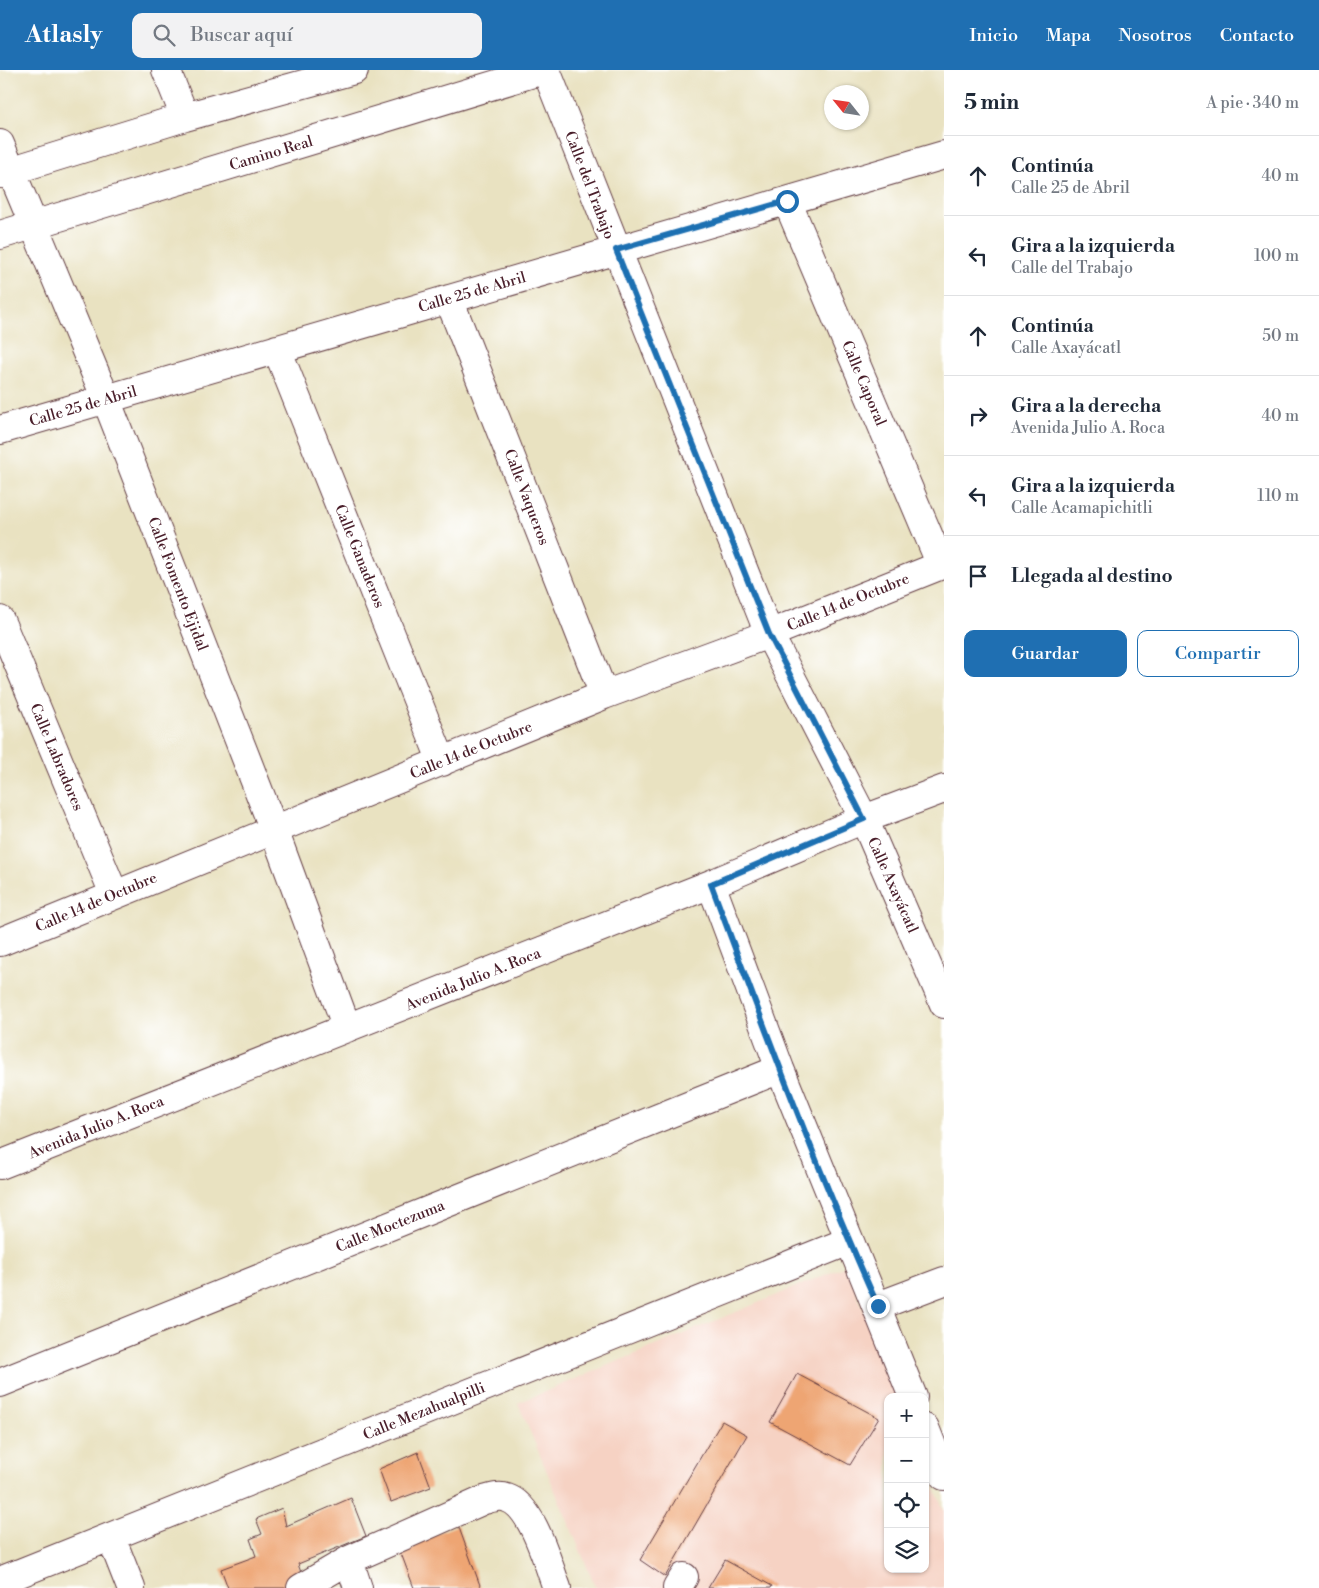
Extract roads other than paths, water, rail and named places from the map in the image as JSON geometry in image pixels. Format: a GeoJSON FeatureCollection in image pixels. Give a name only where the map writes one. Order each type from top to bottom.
{"type":"FeatureCollection","features":[{"type":"Feature","properties":{"kind":"street"},"geometry":{"type":"LineString","coordinates":[[166,70],[185,117]]}},
{"type":"Feature","properties":{"kind":"street"},"geometry":{"type":"LineString","coordinates":[[5,173],[185,117],[354,70]]}},
{"type":"Feature","properties":{"kind":"street","name":"Camino Real"},"geometry":{"type":"LineString","coordinates":[[0,235],[544,70]]}},
{"type":"Feature","properties":{"kind":"street","name":"Calle del Trabajo"},"geometry":{"type":"LineString","coordinates":[[544,70],[769,634]]}},
{"type":"Feature","properties":{"kind":"street","name":"Calle Fomento Ejidal"},"geometry":{"type":"LineString","coordinates":[[0,144],[5,173],[35,225],[106,399],[274,830],[347,1028]]}},
{"type":"Feature","properties":{"kind":"street","name":"Calle 25 de Abril"},"geometry":{"type":"LineString","coordinates":[[0,430],[944,155]]}},
{"type":"Feature","properties":{"kind":"street","name":"Calle Caporal"},"geometry":{"type":"LineString","coordinates":[[787,201],[943,565]]}},
{"type":"Feature","properties":{"kind":"street","name":"Calle Vaqueros"},"geometry":{"type":"LineString","coordinates":[[449,299],[604,695]]}},
{"type":"Feature","properties":{"kind":"street","name":"Calle Ganaderos"},"geometry":{"type":"LineString","coordinates":[[277,349],[442,762]]}},
{"type":"Feature","properties":{"kind":"street","name":"Calle 14 de Octubre"},"geometry":{"type":"LineString","coordinates":[[0,942],[604,695],[769,634],[943,565]]}},
{"type":"Feature","properties":{"kind":"street","name":"Calle Labradores"},"geometry":{"type":"LineString","coordinates":[[0,620],[114,894]]}},
{"type":"Feature","properties":{"kind":"street","name":"Calle Axayácatl"},"geometry":{"type":"LineString","coordinates":[[769,634],[864,819],[944,1004]]}},
{"type":"Feature","properties":{"kind":"street","name":"Avenida Julio A. Roca"},"geometry":{"type":"LineString","coordinates":[[0,1165],[711,884],[864,819],[944,790]]}},
{"type":"Feature","properties":{"kind":"street"},"geometry":{"type":"LineString","coordinates":[[711,884],[780,1069],[849,1241],[878,1306],[911,1393]]}},
{"type":"Feature","properties":{"kind":"street","name":"Calle Moctezuma"},"geometry":{"type":"LineString","coordinates":[[0,1383],[780,1069]]}},
{"type":"Feature","properties":{"kind":"street","name":"Calle Mezahualpilli"},"geometry":{"type":"LineString","coordinates":[[0,1581],[849,1241]]}},
{"type":"Feature","properties":{"kind":"street"},"geometry":{"type":"LineString","coordinates":[[878,1306],[944,1281]]}},
{"type":"Feature","properties":{"kind":"street"},"geometry":{"type":"LineString","coordinates":[[929,1438],[944,1476]]}},
{"type":"Feature","properties":{"kind":"street"},"geometry":{"type":"LineString","coordinates":[[301,1588],[349,1560],[484,1500],[495,1497],[507,1498],[517,1503],[524,1512],[532,1526],[557,1588]]}},
{"type":"Feature","properties":{"kind":"street"},"geometry":{"type":"LineString","coordinates":[[111,1537],[131,1588]]}},
{"type":"Feature","properties":{"kind":"street"},"geometry":{"type":"LineString","coordinates":[[349,1560],[358,1588]]}}]}
